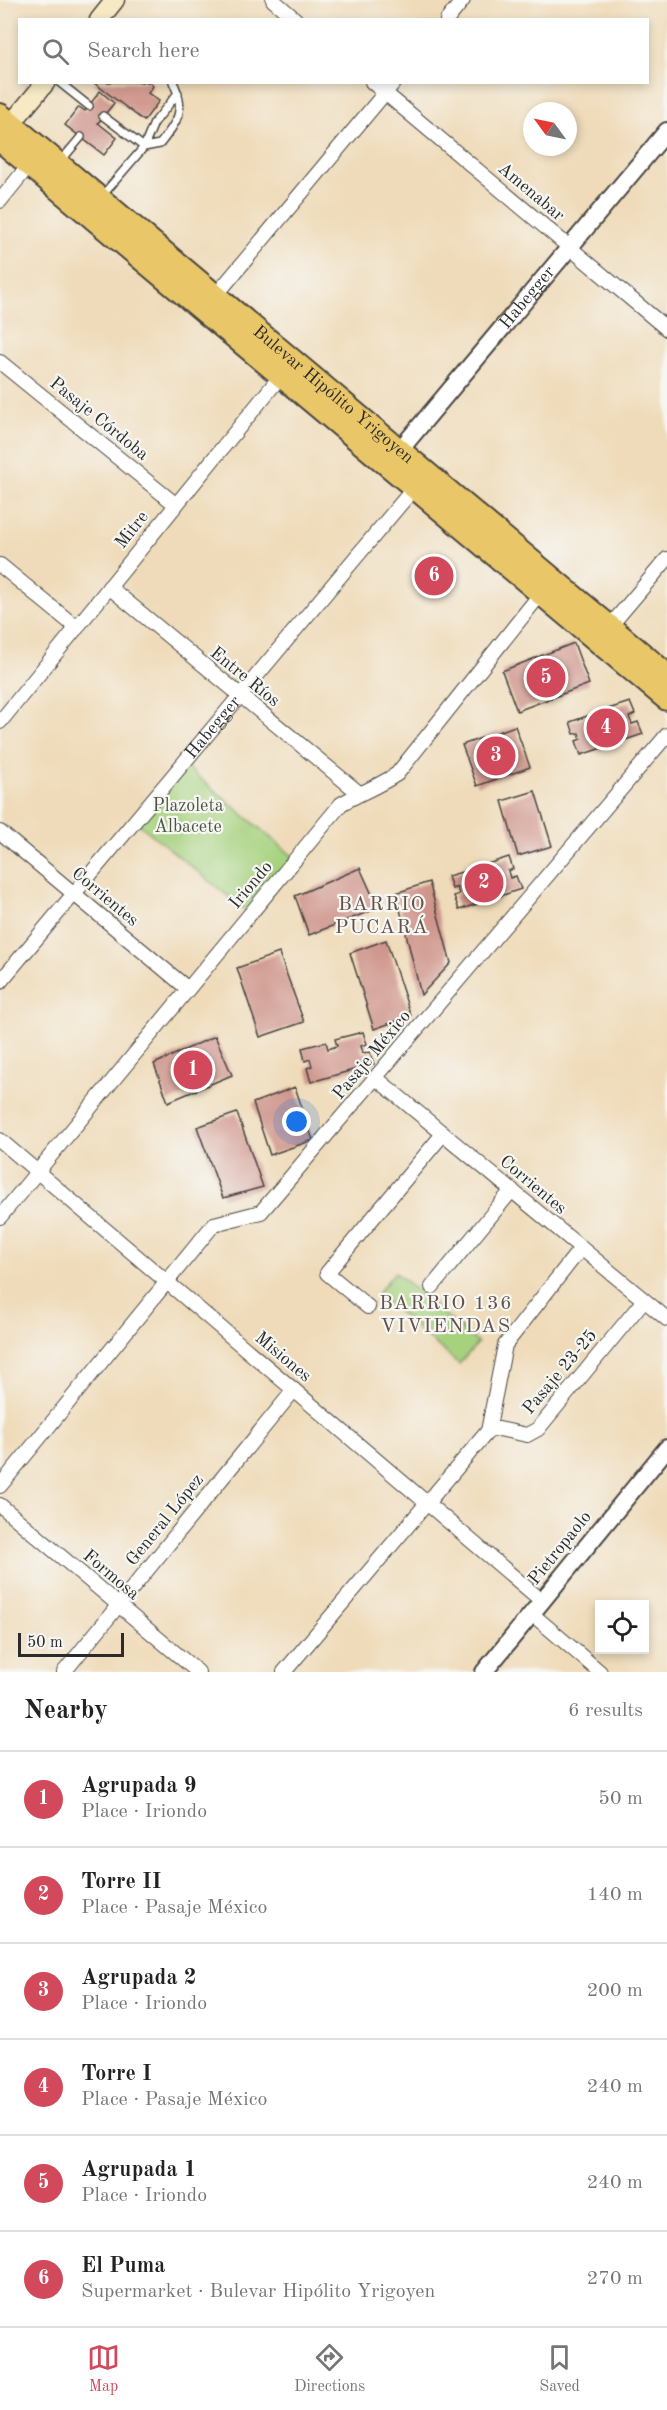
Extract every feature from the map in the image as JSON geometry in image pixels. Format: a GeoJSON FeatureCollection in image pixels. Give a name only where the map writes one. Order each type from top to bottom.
{"type":"FeatureCollection","features":[{"type":"Feature","properties":{"kind":"highway","name":"Bulevar Hipólito Yrigoyen"},"geometry":{"type":"LineString","coordinates":[[3,134],[58,164],[99,199],[209,303]]}},
{"type":"Feature","properties":{"kind":"highway","name":"Bulevar Hipólito Yrigoyen"},"geometry":{"type":"LineString","coordinates":[[3,134],[29,165],[209,303],[604,633],[667,699]]}},
{"type":"Feature","properties":{"kind":"highway","name":"Bulevar Hipólito Yrigoyen"},"geometry":{"type":"LineString","coordinates":[[420,480],[542,592],[667,675]]}},
{"type":"Feature","properties":{"kind":"main road"},"geometry":{"type":"LineString","coordinates":[[101,18],[115,0]]}},
{"type":"Feature","properties":{"kind":"main road"},"geometry":{"type":"LineString","coordinates":[[3,134],[44,84]]}},
{"type":"Feature","properties":{"kind":"street"},"geometry":{"type":"LineString","coordinates":[[273,0],[294,18]]}},
{"type":"Feature","properties":{"kind":"street"},"geometry":{"type":"LineString","coordinates":[[449,18],[463,0]]}},
{"type":"Feature","properties":{"kind":"street","name":"Amenabar"},"geometry":{"type":"LineString","coordinates":[[374,84],[667,329]]}},
{"type":"Feature","properties":{"kind":"street"},"geometry":{"type":"LineString","coordinates":[[209,303],[392,84]]}},
{"type":"Feature","properties":{"kind":"street","name":"Habegger"},"geometry":{"type":"LineString","coordinates":[[393,458],[667,131]]}},
{"type":"Feature","properties":{"kind":"street"},"geometry":{"type":"LineString","coordinates":[[0,201],[29,165]]}},
{"type":"Feature","properties":{"kind":"street","name":"Pasaje Córdoba"},"geometry":{"type":"LineString","coordinates":[[0,362],[175,504]]}},
{"type":"Feature","properties":{"kind":"street","name":"Mitre"},"geometry":{"type":"LineString","coordinates":[[0,722],[287,368]]}},
{"type":"Feature","properties":{"kind":"street","name":"Habegger"},"geometry":{"type":"LineString","coordinates":[[0,982],[420,480]]}},
{"type":"Feature","properties":{"kind":"street"},"geometry":{"type":"LineString","coordinates":[[604,633],[667,559]]}},
{"type":"Feature","properties":{"kind":"street"},"geometry":{"type":"LineString","coordinates":[[0,565],[77,628]]}},
{"type":"Feature","properties":{"kind":"street","name":"Entre Ríos"},"geometry":{"type":"LineString","coordinates":[[109,587],[359,793]]}},
{"type":"Feature","properties":{"kind":"street","name":"Iriondo"},"geometry":{"type":"LineString","coordinates":[[0,1218],[341,804],[359,793],[381,785],[397,774],[542,592]]}},
{"type":"Feature","properties":{"kind":"street","name":"Pasaje México"},"geometry":{"type":"LineString","coordinates":[[0,1486],[214,1224],[261,1212],[667,735]]}},
{"type":"Feature","properties":{"kind":"street","name":"Corrientes"},"geometry":{"type":"LineString","coordinates":[[0,832],[188,989]]}},
{"type":"Feature","properties":{"kind":"street","name":"Corrientes"},"geometry":{"type":"LineString","coordinates":[[376,1078],[667,1319]]}},
{"type":"Feature","properties":{"kind":"street"},"geometry":{"type":"LineString","coordinates":[[368,1307],[327,1273],[443,1134]]}},
{"type":"Feature","properties":{"kind":"street","name":"Misiones"},"geometry":{"type":"LineString","coordinates":[[0,1140],[427,1503],[600,1672]]}},
{"type":"Feature","properties":{"kind":"street"},"geometry":{"type":"LineString","coordinates":[[432,1287],[512,1190]]}},
{"type":"Feature","properties":{"kind":"street"},"geometry":{"type":"LineString","coordinates":[[284,1672],[488,1431],[505,1345],[581,1248]]}},
{"type":"Feature","properties":{"kind":"street","name":"Pasaje 23-25"},"geometry":{"type":"LineString","coordinates":[[488,1431],[500,1429],[526,1435],[538,1429],[644,1300]]}},
{"type":"Feature","properties":{"kind":"street","name":"General López"},"geometry":{"type":"LineString","coordinates":[[64,1672],[294,1390]]}},
{"type":"Feature","properties":{"kind":"street","name":"Pietropaolo"},"geometry":{"type":"LineString","coordinates":[[484,1672],[667,1448]]}},
{"type":"Feature","properties":{"kind":"street","name":"Formosa"},"geometry":{"type":"LineString","coordinates":[[0,1505],[198,1672]]}},
{"type":"Feature","properties":{"kind":"lane"},"geometry":{"type":"LineString","coordinates":[[62,84],[89,106]]}},
{"type":"Feature","properties":{"kind":"lane"},"geometry":{"type":"LineString","coordinates":[[104,117],[144,147],[160,144],[176,122],[180,110],[178,93],[173,84]]}},
{"type":"Feature","properties":{"kind":"lane"},"geometry":{"type":"LineString","coordinates":[[99,199],[144,147],[154,123],[178,93]]}},
{"type":"Feature","properties":{"kind":"lane"},"geometry":{"type":"LineString","coordinates":[[58,164],[81,137]]}},
{"type":"Feature","properties":{"kind":"green space","name":"Plazoleta Albacete"},"geometry":{"type":"Polygon","coordinates":[[[183,764],[295,858],[249,913],[135,821],[183,764]]]}},
{"type":"Feature","properties":{"kind":"green space"},"geometry":{"type":"Polygon","coordinates":[[[395,1272],[478,1343],[459,1364],[377,1294],[395,1272]]]}},
{"type":"Feature","properties":{"kind":"building"},"geometry":{"type":"Polygon","coordinates":[[[96,84],[151,84],[153,86],[148,93],[159,101],[144,121],[96,84]]]}},
{"type":"Feature","properties":{"kind":"building"},"geometry":{"type":"Polygon","coordinates":[[[100,91],[114,103],[98,123],[117,138],[104,155],[65,125],[79,107],[85,111],[100,91]]]}},
{"type":"Feature","properties":{"kind":"building"},"geometry":{"type":"Polygon","coordinates":[[[574,643],[589,684],[517,711],[502,671],[574,643]]]}},
{"type":"Feature","properties":{"kind":"building"},"geometry":{"type":"Polygon","coordinates":[[[630,702],[635,714],[629,717],[632,724],[638,722],[643,734],[581,755],[576,741],[581,739],[579,733],[574,734],[570,722],[593,714],[596,721],[605,718],[602,711],[630,702]]]}},
{"type":"Feature","properties":{"kind":"building"},"geometry":{"type":"Polygon","coordinates":[[[515,726],[530,767],[477,786],[462,745],[515,726]]]}},
{"type":"Feature","properties":{"kind":"building"},"geometry":{"type":"Polygon","coordinates":[[[535,791],[552,846],[518,856],[502,801],[535,791]]]}},
{"type":"Feature","properties":{"kind":"building"},"geometry":{"type":"Polygon","coordinates":[[[509,857],[513,869],[508,871],[510,878],[516,876],[521,889],[459,910],[454,896],[459,894],[457,887],[452,889],[448,876],[472,869],[475,876],[483,873],[481,866],[509,857]]]}},
{"type":"Feature","properties":{"kind":"building"},"geometry":{"type":"Polygon","coordinates":[[[360,868],[378,908],[309,935],[295,896],[360,868]]]}},
{"type":"Feature","properties":{"kind":"building"},"geometry":{"type":"Polygon","coordinates":[[[429,882],[451,963],[421,995],[396,893],[429,882]]]}},
{"type":"Feature","properties":{"kind":"building"},"geometry":{"type":"Polygon","coordinates":[[[386,940],[411,1016],[374,1029],[350,953],[386,940]]]}},
{"type":"Feature","properties":{"kind":"building"},"geometry":{"type":"Polygon","coordinates":[[[279,953],[304,1022],[260,1037],[237,968],[279,953]]]}},
{"type":"Feature","properties":{"kind":"building"},"geometry":{"type":"Polygon","coordinates":[[[363,1032],[367,1044],[361,1046],[363,1053],[370,1052],[374,1064],[311,1082],[307,1068],[312,1066],[310,1059],[305,1061],[302,1048],[326,1042],[328,1049],[337,1046],[335,1039],[363,1032]]]}},
{"type":"Feature","properties":{"kind":"building"},"geometry":{"type":"Polygon","coordinates":[[[215,1036],[232,1075],[168,1102],[154,1064],[215,1036]]]}},
{"type":"Feature","properties":{"kind":"building"},"geometry":{"type":"Polygon","coordinates":[[[295,1087],[313,1140],[270,1155],[253,1103],[295,1087]]]}},
{"type":"Feature","properties":{"kind":"building"},"geometry":{"type":"Polygon","coordinates":[[[237,1113],[263,1187],[223,1198],[197,1127],[237,1113]]]}},
{"type":"Feature","properties":{"kind":"place","name":"El Puma"},"geometry":{"type":"Point","coordinates":[434,576]}},
{"type":"Feature","properties":{"kind":"place","name":"Agrupada 1"},"geometry":{"type":"Point","coordinates":[546,678]}},
{"type":"Feature","properties":{"kind":"place","name":"Torre I"},"geometry":{"type":"Point","coordinates":[606,728]}},
{"type":"Feature","properties":{"kind":"place","name":"Agrupada 2"},"geometry":{"type":"Point","coordinates":[496,756]}},
{"type":"Feature","properties":{"kind":"place","name":"Torre II"},"geometry":{"type":"Point","coordinates":[484,883]}},
{"type":"Feature","properties":{"kind":"place","name":"Agrupada 9"},"geometry":{"type":"Point","coordinates":[193,1070]}},
{"type":"Feature","properties":{"kind":"district","name":"BARRIO PUCARÁ"},"geometry":{"type":"Point","coordinates":[382,916]}},
{"type":"Feature","properties":{"kind":"district","name":"BARRIO 136 VIVIENDAS"},"geometry":{"type":"Point","coordinates":[446,1316]}}]}
